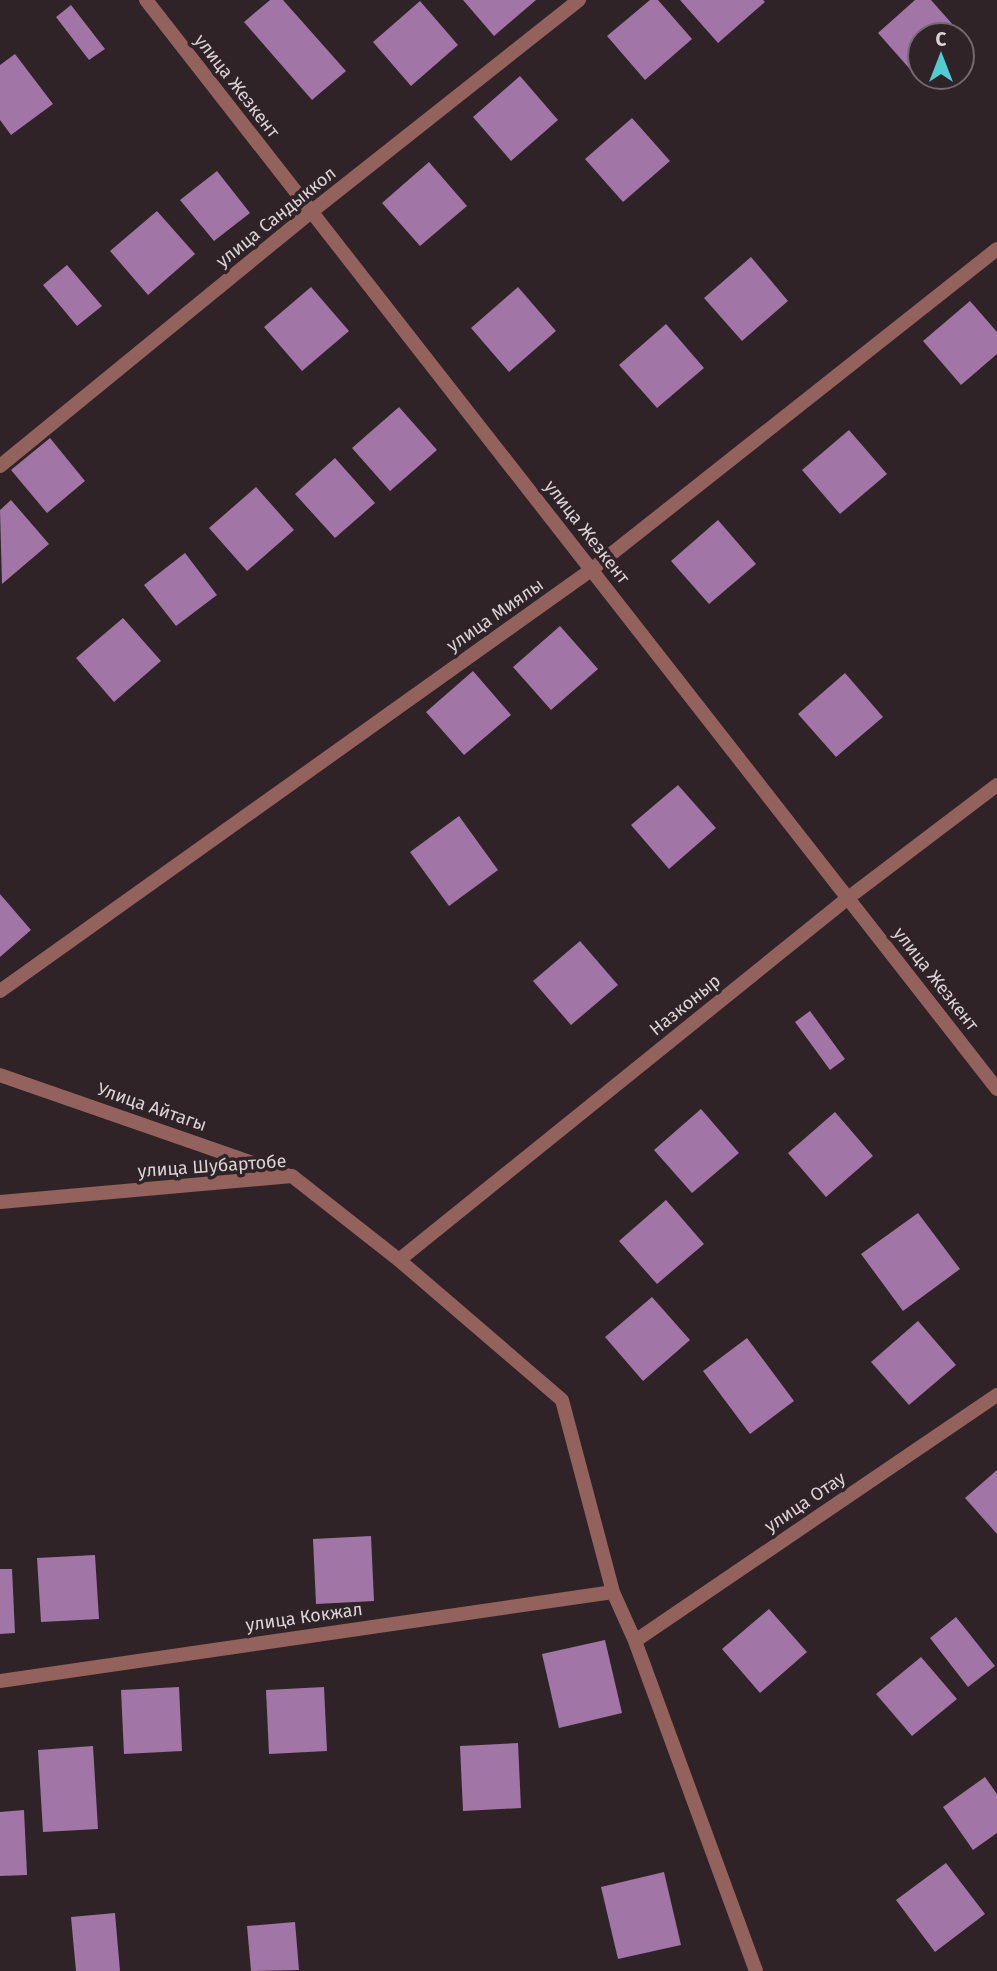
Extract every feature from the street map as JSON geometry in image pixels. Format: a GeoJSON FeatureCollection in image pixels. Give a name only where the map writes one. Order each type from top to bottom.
{"type":"FeatureCollection","features":[{"type":"Feature","properties":{"kind":"street","name":"улица Жезкент"},"geometry":{"type":"LineString","coordinates":[[146,0],[997,1089]]}},
{"type":"Feature","properties":{"kind":"street","name":"улица Сандыккол"},"geometry":{"type":"LineString","coordinates":[[0,466],[311,212],[579,0]]}},
{"type":"Feature","properties":{"kind":"street","name":"улица Миялы"},"geometry":{"type":"LineString","coordinates":[[0,991],[591,570],[997,249]]}},
{"type":"Feature","properties":{"kind":"street","name":"Назконыр"},"geometry":{"type":"LineString","coordinates":[[399,1260],[848,898],[997,785]]}},
{"type":"Feature","properties":{"kind":"street","name":"Улица Айтагы"},"geometry":{"type":"LineString","coordinates":[[0,1075],[292,1176]]}},
{"type":"Feature","properties":{"kind":"street","name":"улица Шубартобе"},"geometry":{"type":"LineString","coordinates":[[0,1202],[292,1176],[399,1260],[562,1400],[613,1592],[635,1641],[756,1971]]}},
{"type":"Feature","properties":{"kind":"street","name":"улица Отау"},"geometry":{"type":"LineString","coordinates":[[635,1641],[997,1395]]}},
{"type":"Feature","properties":{"kind":"street","name":"улица Кокжал"},"geometry":{"type":"LineString","coordinates":[[0,1681],[613,1592]]}},
{"type":"Feature","properties":{"kind":"building"},"geometry":{"type":"Polygon","coordinates":[[[270,0],[283,0],[346,71],[312,100],[244,22],[270,0]]]}},
{"type":"Feature","properties":{"kind":"building"},"geometry":{"type":"Polygon","coordinates":[[[463,0],[536,0],[494,36],[463,0]]]}},
{"type":"Feature","properties":{"kind":"building"},"geometry":{"type":"Polygon","coordinates":[[[650,0],[658,0],[692,39],[645,80],[607,36],[650,0]]]}},
{"type":"Feature","properties":{"kind":"building"},"geometry":{"type":"Polygon","coordinates":[[[680,0],[763,0],[765,2],[718,43],[680,0]]]}},
{"type":"Feature","properties":{"kind":"building"},"geometry":{"type":"Polygon","coordinates":[[[915,0],[931,0],[950,21],[906,21],[906,65],[878,33],[915,0]]]}},
{"type":"Feature","properties":{"kind":"building"},"geometry":{"type":"Polygon","coordinates":[[[420,1],[458,45],[411,86],[373,42],[420,1]]]}},
{"type":"Feature","properties":{"kind":"building"},"geometry":{"type":"Polygon","coordinates":[[[71,5],[105,49],[89,60],[56,17],[71,5]]]}},
{"type":"Feature","properties":{"kind":"building"},"geometry":{"type":"Polygon","coordinates":[[[15,54],[53,104],[11,135],[0,120],[0,65],[15,54]]]}},
{"type":"Feature","properties":{"kind":"building"},"geometry":{"type":"Polygon","coordinates":[[[520,76],[558,120],[511,161],[473,117],[520,76]]]}},
{"type":"Feature","properties":{"kind":"building"},"geometry":{"type":"Polygon","coordinates":[[[632,118],[670,161],[623,202],[585,159],[632,118]]]}},
{"type":"Feature","properties":{"kind":"building"},"geometry":{"type":"Polygon","coordinates":[[[429,162],[467,206],[420,246],[382,203],[429,162]]]}},
{"type":"Feature","properties":{"kind":"building"},"geometry":{"type":"Polygon","coordinates":[[[217,171],[250,213],[214,241],[180,200],[217,171]]]}},
{"type":"Feature","properties":{"kind":"building"},"geometry":{"type":"Polygon","coordinates":[[[157,211],[195,254],[148,295],[110,251],[157,211]]]}},
{"type":"Feature","properties":{"kind":"building"},"geometry":{"type":"Polygon","coordinates":[[[751,257],[788,301],[742,341],[704,298],[751,257]]]}},
{"type":"Feature","properties":{"kind":"building"},"geometry":{"type":"Polygon","coordinates":[[[67,265],[102,306],[77,326],[43,285],[67,265]]]}},
{"type":"Feature","properties":{"kind":"building"},"geometry":{"type":"Polygon","coordinates":[[[311,287],[349,331],[302,371],[264,327],[311,287]]]}},
{"type":"Feature","properties":{"kind":"building"},"geometry":{"type":"Polygon","coordinates":[[[518,287],[556,331],[509,372],[471,328],[518,287]]]}},
{"type":"Feature","properties":{"kind":"building"},"geometry":{"type":"Polygon","coordinates":[[[970,301],[997,332],[997,354],[961,385],[923,341],[970,301]]]}},
{"type":"Feature","properties":{"kind":"building"},"geometry":{"type":"Polygon","coordinates":[[[666,324],[704,368],[657,408],[619,365],[666,324]]]}},
{"type":"Feature","properties":{"kind":"building"},"geometry":{"type":"Polygon","coordinates":[[[399,407],[437,450],[390,491],[352,448],[399,407]]]}},
{"type":"Feature","properties":{"kind":"building"},"geometry":{"type":"Polygon","coordinates":[[[849,430],[887,474],[840,514],[802,470],[849,430]]]}},
{"type":"Feature","properties":{"kind":"building"},"geometry":{"type":"Polygon","coordinates":[[[50,438],[85,481],[47,513],[11,470],[50,438]]]}},
{"type":"Feature","properties":{"kind":"building"},"geometry":{"type":"Polygon","coordinates":[[[335,458],[375,503],[335,538],[295,494],[335,458]]]}},
{"type":"Feature","properties":{"kind":"building"},"geometry":{"type":"Polygon","coordinates":[[[256,487],[294,530],[247,571],[209,528],[256,487]]]}},
{"type":"Feature","properties":{"kind":"building"},"geometry":{"type":"Polygon","coordinates":[[[11,500],[49,544],[2,584],[0,510],[11,500]]]}},
{"type":"Feature","properties":{"kind":"building"},"geometry":{"type":"Polygon","coordinates":[[[718,520],[756,564],[709,604],[671,561],[718,520]]]}},
{"type":"Feature","properties":{"kind":"building"},"geometry":{"type":"Polygon","coordinates":[[[185,553],[217,595],[176,626],[144,585],[185,553]]]}},
{"type":"Feature","properties":{"kind":"building"},"geometry":{"type":"Polygon","coordinates":[[[123,618],[161,661],[114,702],[76,658],[123,618]]]}},
{"type":"Feature","properties":{"kind":"building"},"geometry":{"type":"Polygon","coordinates":[[[560,626],[598,669],[551,710],[513,667],[560,626]]]}},
{"type":"Feature","properties":{"kind":"building"},"geometry":{"type":"Polygon","coordinates":[[[473,671],[511,715],[464,755],[426,712],[473,671]]]}},
{"type":"Feature","properties":{"kind":"building"},"geometry":{"type":"Polygon","coordinates":[[[845,673],[883,717],[836,757],[798,714],[845,673]]]}},
{"type":"Feature","properties":{"kind":"building"},"geometry":{"type":"Polygon","coordinates":[[[678,785],[716,828],[669,869],[631,825],[678,785]]]}},
{"type":"Feature","properties":{"kind":"building"},"geometry":{"type":"Polygon","coordinates":[[[459,816],[498,870],[449,906],[410,852],[459,816]]]}},
{"type":"Feature","properties":{"kind":"building"},"geometry":{"type":"Polygon","coordinates":[[[0,894],[31,930],[0,957],[0,894]]]}},
{"type":"Feature","properties":{"kind":"building"},"geometry":{"type":"Polygon","coordinates":[[[580,941],[618,985],[571,1025],[533,981],[580,941]]]}},
{"type":"Feature","properties":{"kind":"building"},"geometry":{"type":"Polygon","coordinates":[[[810,1011],[845,1059],[830,1070],[795,1022],[810,1011]]]}},
{"type":"Feature","properties":{"kind":"building"},"geometry":{"type":"Polygon","coordinates":[[[701,1109],[739,1153],[692,1193],[654,1150],[701,1109]]]}},
{"type":"Feature","properties":{"kind":"building"},"geometry":{"type":"Polygon","coordinates":[[[835,1112],[873,1156],[826,1197],[788,1153],[835,1112]]]}},
{"type":"Feature","properties":{"kind":"building"},"geometry":{"type":"Polygon","coordinates":[[[666,1200],[704,1244],[657,1284],[619,1241],[666,1200]]]}},
{"type":"Feature","properties":{"kind":"building"},"geometry":{"type":"Polygon","coordinates":[[[918,1213],[960,1269],[903,1311],[861,1254],[918,1213]]]}},
{"type":"Feature","properties":{"kind":"building"},"geometry":{"type":"Polygon","coordinates":[[[652,1297],[690,1340],[643,1381],[605,1337],[652,1297]]]}},
{"type":"Feature","properties":{"kind":"building"},"geometry":{"type":"Polygon","coordinates":[[[918,1321],[956,1365],[909,1405],[871,1362],[918,1321]]]}},
{"type":"Feature","properties":{"kind":"building"},"geometry":{"type":"Polygon","coordinates":[[[747,1338],[794,1401],[750,1434],[703,1371],[747,1338]]]}},
{"type":"Feature","properties":{"kind":"building"},"geometry":{"type":"Polygon","coordinates":[[[997,1470],[997,1534],[965,1498],[997,1470]]]}},
{"type":"Feature","properties":{"kind":"building"},"geometry":{"type":"Polygon","coordinates":[[[371,1536],[374,1601],[316,1604],[313,1539],[371,1536]]]}},
{"type":"Feature","properties":{"kind":"building"},"geometry":{"type":"Polygon","coordinates":[[[95,1555],[99,1619],[41,1622],[37,1558],[95,1555]]]}},
{"type":"Feature","properties":{"kind":"building"},"geometry":{"type":"Polygon","coordinates":[[[0,1569],[12,1569],[15,1633],[0,1634],[0,1569]]]}},
{"type":"Feature","properties":{"kind":"building"},"geometry":{"type":"Polygon","coordinates":[[[769,1609],[807,1652],[760,1693],[722,1649],[769,1609]]]}},
{"type":"Feature","properties":{"kind":"building"},"geometry":{"type":"Polygon","coordinates":[[[956,1617],[995,1666],[968,1687],[930,1638],[956,1617]]]}},
{"type":"Feature","properties":{"kind":"building"},"geometry":{"type":"Polygon","coordinates":[[[605,1640],[622,1713],[559,1728],[542,1654],[605,1640]]]}},
{"type":"Feature","properties":{"kind":"building"},"geometry":{"type":"Polygon","coordinates":[[[921,1657],[957,1699],[912,1736],[876,1694],[921,1657]]]}},
{"type":"Feature","properties":{"kind":"building"},"geometry":{"type":"Polygon","coordinates":[[[179,1687],[182,1751],[124,1754],[121,1690],[179,1687]]]}},
{"type":"Feature","properties":{"kind":"building"},"geometry":{"type":"Polygon","coordinates":[[[324,1687],[327,1751],[269,1754],[266,1690],[324,1687]]]}},
{"type":"Feature","properties":{"kind":"building"},"geometry":{"type":"Polygon","coordinates":[[[518,1743],[521,1808],[463,1811],[460,1746],[518,1743]]]}},
{"type":"Feature","properties":{"kind":"building"},"geometry":{"type":"Polygon","coordinates":[[[93,1746],[98,1829],[43,1832],[38,1750],[93,1746]]]}},
{"type":"Feature","properties":{"kind":"building"},"geometry":{"type":"Polygon","coordinates":[[[985,1777],[997,1794],[997,1833],[973,1850],[943,1807],[985,1777]]]}},
{"type":"Feature","properties":{"kind":"building"},"geometry":{"type":"Polygon","coordinates":[[[24,1810],[27,1875],[0,1876],[0,1812],[24,1810]]]}},
{"type":"Feature","properties":{"kind":"building"},"geometry":{"type":"Polygon","coordinates":[[[946,1863],[985,1914],[935,1952],[896,1900],[946,1863]]]}},
{"type":"Feature","properties":{"kind":"building"},"geometry":{"type":"Polygon","coordinates":[[[664,1872],[681,1945],[618,1959],[601,1887],[664,1872]]]}},
{"type":"Feature","properties":{"kind":"building"},"geometry":{"type":"Polygon","coordinates":[[[115,1913],[120,1971],[76,1971],[71,1917],[115,1913]]]}},
{"type":"Feature","properties":{"kind":"building"},"geometry":{"type":"Polygon","coordinates":[[[295,1922],[299,1970],[251,1971],[247,1926],[295,1922]]]}}]}
